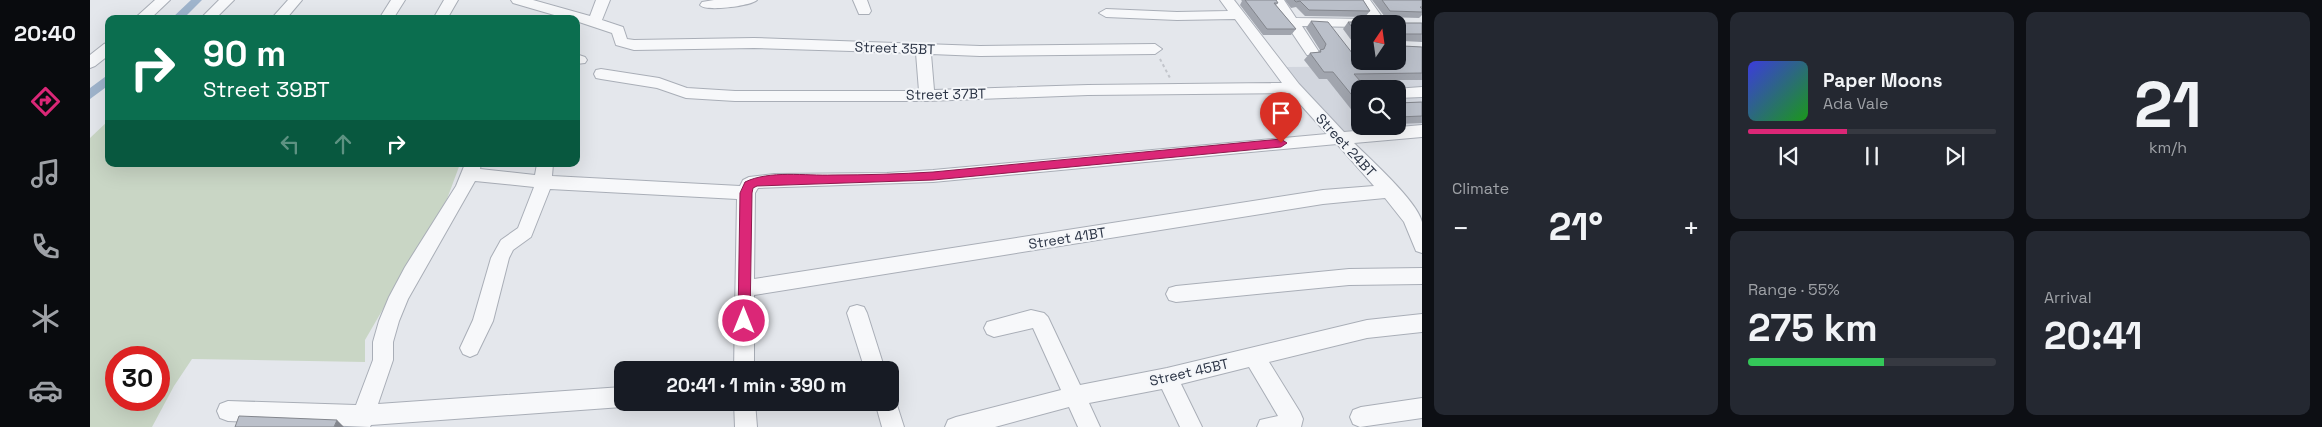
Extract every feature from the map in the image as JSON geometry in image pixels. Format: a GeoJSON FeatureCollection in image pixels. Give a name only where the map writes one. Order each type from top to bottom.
{"type":"FeatureCollection","features":[{"type":"Feature","properties":{"kind":"street"},"geometry":{"type":"LineString","coordinates":[[146,15],[163,0]]}},
{"type":"Feature","properties":{"kind":"street"},"geometry":{"type":"LineString","coordinates":[[211,15],[227,0]]}},
{"type":"Feature","properties":{"kind":"street"},"geometry":{"type":"LineString","coordinates":[[282,15],[295,0]]}},
{"type":"Feature","properties":{"kind":"street"},"geometry":{"type":"LineString","coordinates":[[389,15],[398,0]]}},
{"type":"Feature","properties":{"kind":"street"},"geometry":{"type":"LineString","coordinates":[[442,15],[451,0]]}},
{"type":"Feature","properties":{"kind":"street"},"geometry":{"type":"LineString","coordinates":[[518,0],[553,4],[595,21],[603,0]]}},
{"type":"Feature","properties":{"kind":"street"},"geometry":{"type":"LineString","coordinates":[[706,3],[750,0]]}},
{"type":"Feature","properties":{"kind":"street","name":"Street 24BT"},"geometry":{"type":"LineString","coordinates":[[1227,0],[1294,88],[1390,192],[1412,220],[1422,246]]}},
{"type":"Feature","properties":{"kind":"street"},"geometry":{"type":"LineString","coordinates":[[1278,0],[1312,52]]}},
{"type":"Feature","properties":{"kind":"street"},"geometry":{"type":"LineString","coordinates":[[1363,0],[1374,15]]}},
{"type":"Feature","properties":{"kind":"street"},"geometry":{"type":"LineString","coordinates":[[706,3],[713,11],[731,14]]}},
{"type":"Feature","properties":{"kind":"street"},"geometry":{"type":"LineString","coordinates":[[1106,13],[1177,16],[1238,15]]}},
{"type":"Feature","properties":{"kind":"street","name":"Street 35BT"},"geometry":{"type":"LineString","coordinates":[[595,21],[618,30],[621,42],[634,46],[754,44],[980,51],[1155,49]]}},
{"type":"Feature","properties":{"kind":"street"},"geometry":{"type":"LineString","coordinates":[[1292,22],[1351,23]]}},
{"type":"Feature","properties":{"kind":"street"},"geometry":{"type":"LineString","coordinates":[[1328,22],[1340,37]]}},
{"type":"Feature","properties":{"kind":"street"},"geometry":{"type":"LineString","coordinates":[[923,49],[928,96]]}},
{"type":"Feature","properties":{"kind":"street"},"geometry":{"type":"LineString","coordinates":[[90,63],[105,50]]}},
{"type":"Feature","properties":{"kind":"street","name":"Street 37BT"},"geometry":{"type":"LineString","coordinates":[[601,74],[642,80],[686,93],[707,95],[928,96],[1088,90],[1294,88]]}},
{"type":"Feature","properties":{"kind":"street"},"geometry":{"type":"LineString","coordinates":[[1406,93],[1422,92]]}},
{"type":"Feature","properties":{"kind":"street"},"geometry":{"type":"LineString","coordinates":[[744,361],[746,193],[749,185],[755,182],[933,176],[1422,131]]}},
{"type":"Feature","properties":{"kind":"street"},"geometry":{"type":"LineString","coordinates":[[361,421],[383,360],[382,338],[388,323],[415,270],[464,187],[471,168],[495,178],[545,172],[651,190],[746,193]]}},
{"type":"Feature","properties":{"kind":"street"},"geometry":{"type":"LineString","coordinates":[[470,348],[483,321],[500,258],[507,245],[525,232],[545,172]]}},
{"type":"Feature","properties":{"kind":"street","name":"Street 41BT"},"geometry":{"type":"LineString","coordinates":[[744,289],[1323,197],[1390,192]]}},
{"type":"Feature","properties":{"kind":"street"},"geometry":{"type":"LineString","coordinates":[[1176,294],[1341,277],[1422,276]]}},
{"type":"Feature","properties":{"kind":"street"},"geometry":{"type":"LineString","coordinates":[[857,313],[872,361]]}},
{"type":"Feature","properties":{"kind":"street"},"geometry":{"type":"LineString","coordinates":[[994,328],[1031,319],[1039,321],[1090,427]]}},
{"type":"Feature","properties":{"kind":"street","name":"Street 45BT"},"geometry":{"type":"LineString","coordinates":[[956,427],[980,423],[1075,396],[1167,378],[1367,329],[1422,323]]}},
{"type":"Feature","properties":{"kind":"street"},"geometry":{"type":"LineString","coordinates":[[1254,357],[1292,419],[1291,425],[1268,427]]}},
{"type":"Feature","properties":{"kind":"street"},"geometry":{"type":"LineString","coordinates":[[1167,378],[1192,427]]}},
{"type":"Feature","properties":{"kind":"street"},"geometry":{"type":"LineString","coordinates":[[228,411],[361,421],[614,398]]}},
{"type":"Feature","properties":{"kind":"street"},"geometry":{"type":"LineString","coordinates":[[1361,417],[1422,408]]}},
{"type":"Feature","properties":{"kind":"street"},"geometry":{"type":"LineString","coordinates":[[745,411],[746,427]]}},
{"type":"Feature","properties":{"kind":"street"},"geometry":{"type":"LineString","coordinates":[[888,411],[893,427]]}},
{"type":"Feature","properties":{"kind":"path"},"geometry":{"type":"LineString","coordinates":[[1155,49],[1177,90]]}},
{"type":"Feature","properties":{"kind":"shaded area"},"geometry":{"type":"Polygon","coordinates":[[[1406,66],[1422,66],[1422,126],[1406,127],[1406,80],[1351,80],[1351,132],[1342,133],[1284,67],[1351,67],[1351,70],[1406,70],[1406,66]]]}},
{"type":"Feature","properties":{"kind":"green space"},"geometry":{"type":"Polygon","coordinates":[[[105,124],[105,167],[459,167],[447,199],[365,340],[365,362],[192,359],[170,393],[170,346],[105,346],[105,411],[161,411],[152,427],[90,427],[90,138],[105,124]]]}},
{"type":"Feature","properties":{"kind":"building"},"geometry":{"type":"Polygon","coordinates":[[[1245,0],[1276,0],[1278,3],[1274,3],[1296,29],[1267,29],[1245,0]]]}},
{"type":"Feature","properties":{"kind":"building"},"geometry":{"type":"Polygon","coordinates":[[[1294,0],[1363,0],[1370,11],[1309,10],[1300,1],[1296,2],[1294,0]]]}},
{"type":"Feature","properties":{"kind":"building"},"geometry":{"type":"Polygon","coordinates":[[[1382,0],[1422,0],[1422,7],[1420,7],[1422,12],[1390,11],[1382,0]]]}},
{"type":"Feature","properties":{"kind":"building"},"geometry":{"type":"Polygon","coordinates":[[[1311,21],[1328,22],[1351,52],[1351,70],[1406,70],[1406,46],[1422,47],[1422,73],[1354,74],[1359,80],[1351,80],[1351,94],[1333,72],[1324,72],[1310,53],[1321,52],[1320,50],[1324,49],[1326,44],[1311,21]]]}},
{"type":"Feature","properties":{"kind":"building"},"geometry":{"type":"Polygon","coordinates":[[[1406,23],[1422,23],[1422,34],[1406,34],[1406,23]]]}},
{"type":"Feature","properties":{"kind":"building"},"geometry":{"type":"Polygon","coordinates":[[[1422,102],[1422,116],[1406,117],[1406,103],[1422,102]]]}},
{"type":"Feature","properties":{"kind":"building"},"geometry":{"type":"Polygon","coordinates":[[[239,416],[337,420],[334,427],[235,427],[239,416]]]}},
{"type":"Feature","properties":{"kind":"waterway"},"geometry":{"type":"LineString","coordinates":[[180,15],[197,0]]}},
{"type":"Feature","properties":{"kind":"waterway"},"geometry":{"type":"LineString","coordinates":[[90,95],[105,82]]}},
{"type":"Feature","properties":{"kind":"route"},"geometry":{"type":"LineString","coordinates":[[744,321],[746,193],[749,185],[755,182],[933,176],[1281,143]]}}]}
